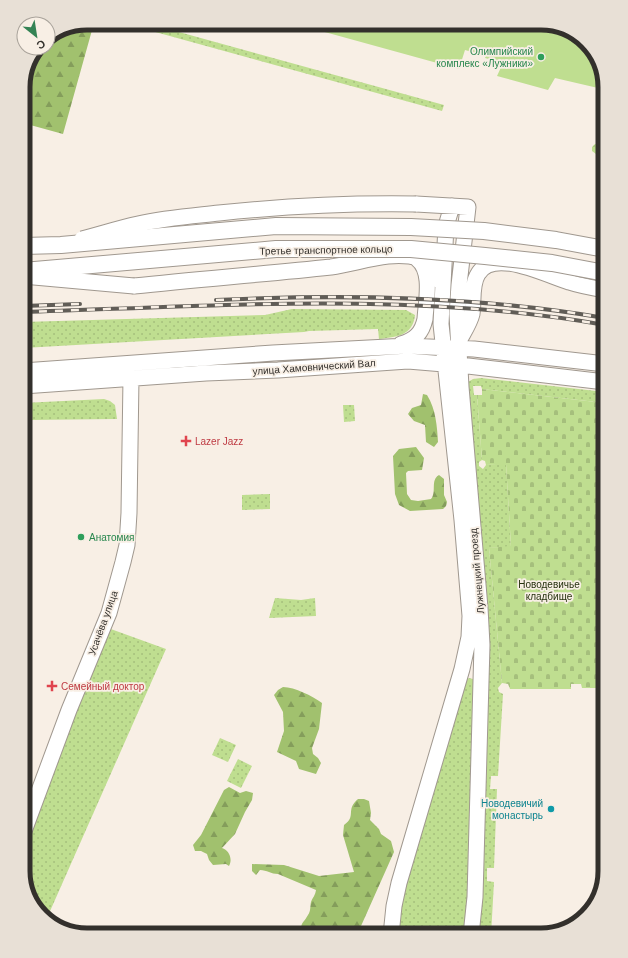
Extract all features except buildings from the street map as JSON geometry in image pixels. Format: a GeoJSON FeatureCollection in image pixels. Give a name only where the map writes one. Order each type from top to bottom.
{"type":"FeatureCollection","features":[{"type":"Feature","properties":{"kind":"main road"},"geometry":{"type":"LineString","coordinates":[[60,245],[131,226],[171,218],[292,206],[374,203],[452,206]]}},
{"type":"Feature","properties":{"kind":"main road","name":"Лужнецкий проезд"},"geometry":{"type":"LineString","coordinates":[[392,928],[394,906],[399,883],[462,669],[469,632],[470,616],[453,364],[458,345],[457,314],[459,285],[468,207],[452,206],[446,226],[441,319],[444,347],[453,364],[481,629],[475,889],[472,928]]}},
{"type":"Feature","properties":{"kind":"main road"},"geometry":{"type":"LineString","coordinates":[[30,246],[60,245],[276,226],[363,226],[484,231],[556,240],[598,248]]}},
{"type":"Feature","properties":{"kind":"main road","name":"Третье транспортное кольцо"},"geometry":{"type":"LineString","coordinates":[[30,270],[276,249],[411,249],[552,263],[598,271]]}},
{"type":"Feature","properties":{"kind":"main road"},"geometry":{"type":"LineString","coordinates":[[392,346],[413,339],[418,335],[423,326],[427,275],[421,262],[411,256]]}},
{"type":"Feature","properties":{"kind":"main road"},"geometry":{"type":"LineString","coordinates":[[30,277],[134,286],[334,266],[382,257],[411,256],[421,258],[429,263],[438,274],[442,284]]}},
{"type":"Feature","properties":{"kind":"main road"},"geometry":{"type":"LineString","coordinates":[[458,345],[472,314],[476,276],[484,267],[502,263],[525,266],[570,282],[598,288]]}},
{"type":"Feature","properties":{"kind":"main road","name":"улица Хамовнический Вал"},"geometry":{"type":"LineString","coordinates":[[30,371],[392,346],[444,347],[458,345],[598,363]]}},
{"type":"Feature","properties":{"kind":"main road","name":"улица Хамовнический Вал"},"geometry":{"type":"LineString","coordinates":[[30,385],[396,362],[453,364],[598,381]]}},
{"type":"Feature","properties":{"kind":"main road","name":"Усачёва улица"},"geometry":{"type":"LineString","coordinates":[[30,816],[109,613],[127,545],[129,513],[131,378]]}},
{"type":"Feature","properties":{"kind":"green space"},"geometry":{"type":"Polygon","coordinates":[[[92,30],[63,134],[30,125],[30,83],[34,65],[39,56],[56,56],[56,39],[65,34],[76,31],[92,30]]]}},
{"type":"Feature","properties":{"kind":"green space"},"geometry":{"type":"Polygon","coordinates":[[[148,30],[172,30],[444,105],[442,111],[148,30]]]}},
{"type":"Feature","properties":{"kind":"green space","name":"Олимпийский комплекс «Лужники»"},"geometry":{"type":"Polygon","coordinates":[[[317,30],[552,31],[573,40],[586,52],[594,65],[598,79],[598,88],[555,78],[548,90],[497,76],[503,63],[465,50],[459,69],[317,30]]]}},
{"type":"Feature","properties":{"kind":"green space"},"geometry":{"type":"Polygon","coordinates":[[[595,144],[598,145],[598,155],[592,151],[592,147],[595,144]]]}},
{"type":"Feature","properties":{"kind":"green space"},"geometry":{"type":"Polygon","coordinates":[[[292,309],[406,310],[415,315],[414,322],[411,327],[403,334],[379,339],[378,329],[309,331],[30,348],[30,322],[265,315],[292,309]]]}},
{"type":"Feature","properties":{"kind":"green space"},"geometry":{"type":"Polygon","coordinates":[[[481,378],[598,391],[598,402],[482,389],[481,386],[473,386],[474,395],[477,395],[482,460],[479,462],[479,466],[483,469],[486,465],[506,463],[511,547],[489,548],[502,683],[498,688],[499,692],[503,694],[498,776],[491,776],[490,789],[497,789],[494,868],[487,868],[487,881],[494,882],[491,928],[478,928],[486,787],[488,639],[468,382],[473,379],[481,378]]]}},
{"type":"Feature","properties":{"kind":"green space","name":"Новодевичье кладбище"},"geometry":{"type":"Polygon","coordinates":[[[482,389],[598,402],[598,688],[582,688],[581,684],[571,684],[571,689],[510,689],[508,684],[502,683],[489,548],[511,546],[506,464],[486,465],[485,461],[482,460],[477,395],[482,395],[482,389]]]}},
{"type":"Feature","properties":{"kind":"green space"},"geometry":{"type":"Polygon","coordinates":[[[423,394],[427,395],[430,400],[436,418],[438,442],[434,447],[426,442],[425,425],[414,421],[408,414],[412,408],[421,405],[423,394]]]}},
{"type":"Feature","properties":{"kind":"green space"},"geometry":{"type":"Polygon","coordinates":[[[104,399],[115,405],[117,419],[30,420],[30,403],[104,399]]]}},
{"type":"Feature","properties":{"kind":"green space"},"geometry":{"type":"Polygon","coordinates":[[[343,405],[354,405],[355,421],[344,422],[343,405]]]}},
{"type":"Feature","properties":{"kind":"green space"},"geometry":{"type":"Polygon","coordinates":[[[416,447],[424,458],[422,470],[408,471],[406,473],[407,494],[411,500],[418,501],[431,499],[434,493],[434,483],[436,477],[439,475],[444,479],[444,495],[447,502],[443,509],[410,511],[399,505],[395,494],[393,456],[399,449],[416,447]]]}},
{"type":"Feature","properties":{"kind":"green space"},"geometry":{"type":"Polygon","coordinates":[[[270,494],[270,509],[242,510],[242,495],[270,494]]]}},
{"type":"Feature","properties":{"kind":"green space"},"geometry":{"type":"Polygon","coordinates":[[[275,598],[301,600],[315,598],[316,616],[269,618],[275,598]]]}},
{"type":"Feature","properties":{"kind":"green space"},"geometry":{"type":"Polygon","coordinates":[[[108,628],[166,649],[49,913],[42,906],[34,893],[30,879],[30,826],[108,628]]]}},
{"type":"Feature","properties":{"kind":"green space"},"geometry":{"type":"Polygon","coordinates":[[[469,678],[473,679],[475,686],[466,928],[398,928],[400,906],[465,680],[469,678]]]}},
{"type":"Feature","properties":{"kind":"green space"},"geometry":{"type":"Polygon","coordinates":[[[283,687],[288,687],[303,692],[322,703],[319,729],[312,748],[313,754],[321,763],[316,774],[299,769],[296,761],[277,752],[284,731],[283,712],[274,695],[283,687]]]}},
{"type":"Feature","properties":{"kind":"green space"},"geometry":{"type":"Polygon","coordinates":[[[220,738],[236,745],[228,762],[212,755],[220,738]]]}},
{"type":"Feature","properties":{"kind":"green space"},"geometry":{"type":"Polygon","coordinates":[[[238,759],[252,766],[241,788],[227,781],[238,759]]]}},
{"type":"Feature","properties":{"kind":"green space"},"geometry":{"type":"Polygon","coordinates":[[[229,787],[240,793],[246,791],[253,793],[252,800],[235,834],[222,848],[230,855],[231,861],[229,866],[226,864],[213,865],[207,854],[201,851],[195,851],[193,845],[201,835],[224,790],[229,787]]]}},
{"type":"Feature","properties":{"kind":"green space"},"geometry":{"type":"Polygon","coordinates":[[[358,799],[369,801],[371,813],[370,820],[379,829],[381,834],[391,841],[394,852],[360,928],[301,928],[309,913],[311,902],[316,890],[278,874],[260,870],[256,875],[252,871],[252,864],[284,865],[319,876],[354,872],[343,835],[344,825],[350,819],[352,806],[358,799]]]}},
{"type":"Feature","properties":{"kind":"railway"},"geometry":{"type":"LineString","coordinates":[[216,300],[314,297],[411,298],[508,305],[598,317]]}},
{"type":"Feature","properties":{"kind":"railway"},"geometry":{"type":"LineString","coordinates":[[30,306],[80,304]]}},
{"type":"Feature","properties":{"kind":"railway"},"geometry":{"type":"LineString","coordinates":[[30,312],[242,305],[388,304],[533,314],[598,324]]}},
{"type":"Feature","properties":{"kind":"place","name":"Олимпийский комплекс «Лужники»"},"geometry":{"type":"Point","coordinates":[541,57]}},
{"type":"Feature","properties":{"kind":"place","name":"Lazer Jazz"},"geometry":{"type":"Point","coordinates":[186,441]}},
{"type":"Feature","properties":{"kind":"place","name":"Анатомия"},"geometry":{"type":"Point","coordinates":[81,537]}},
{"type":"Feature","properties":{"kind":"place","name":"Семейный доктор"},"geometry":{"type":"Point","coordinates":[52,686]}},
{"type":"Feature","properties":{"kind":"place","name":"Новодевичий монастырь"},"geometry":{"type":"Point","coordinates":[551,809]}}]}
